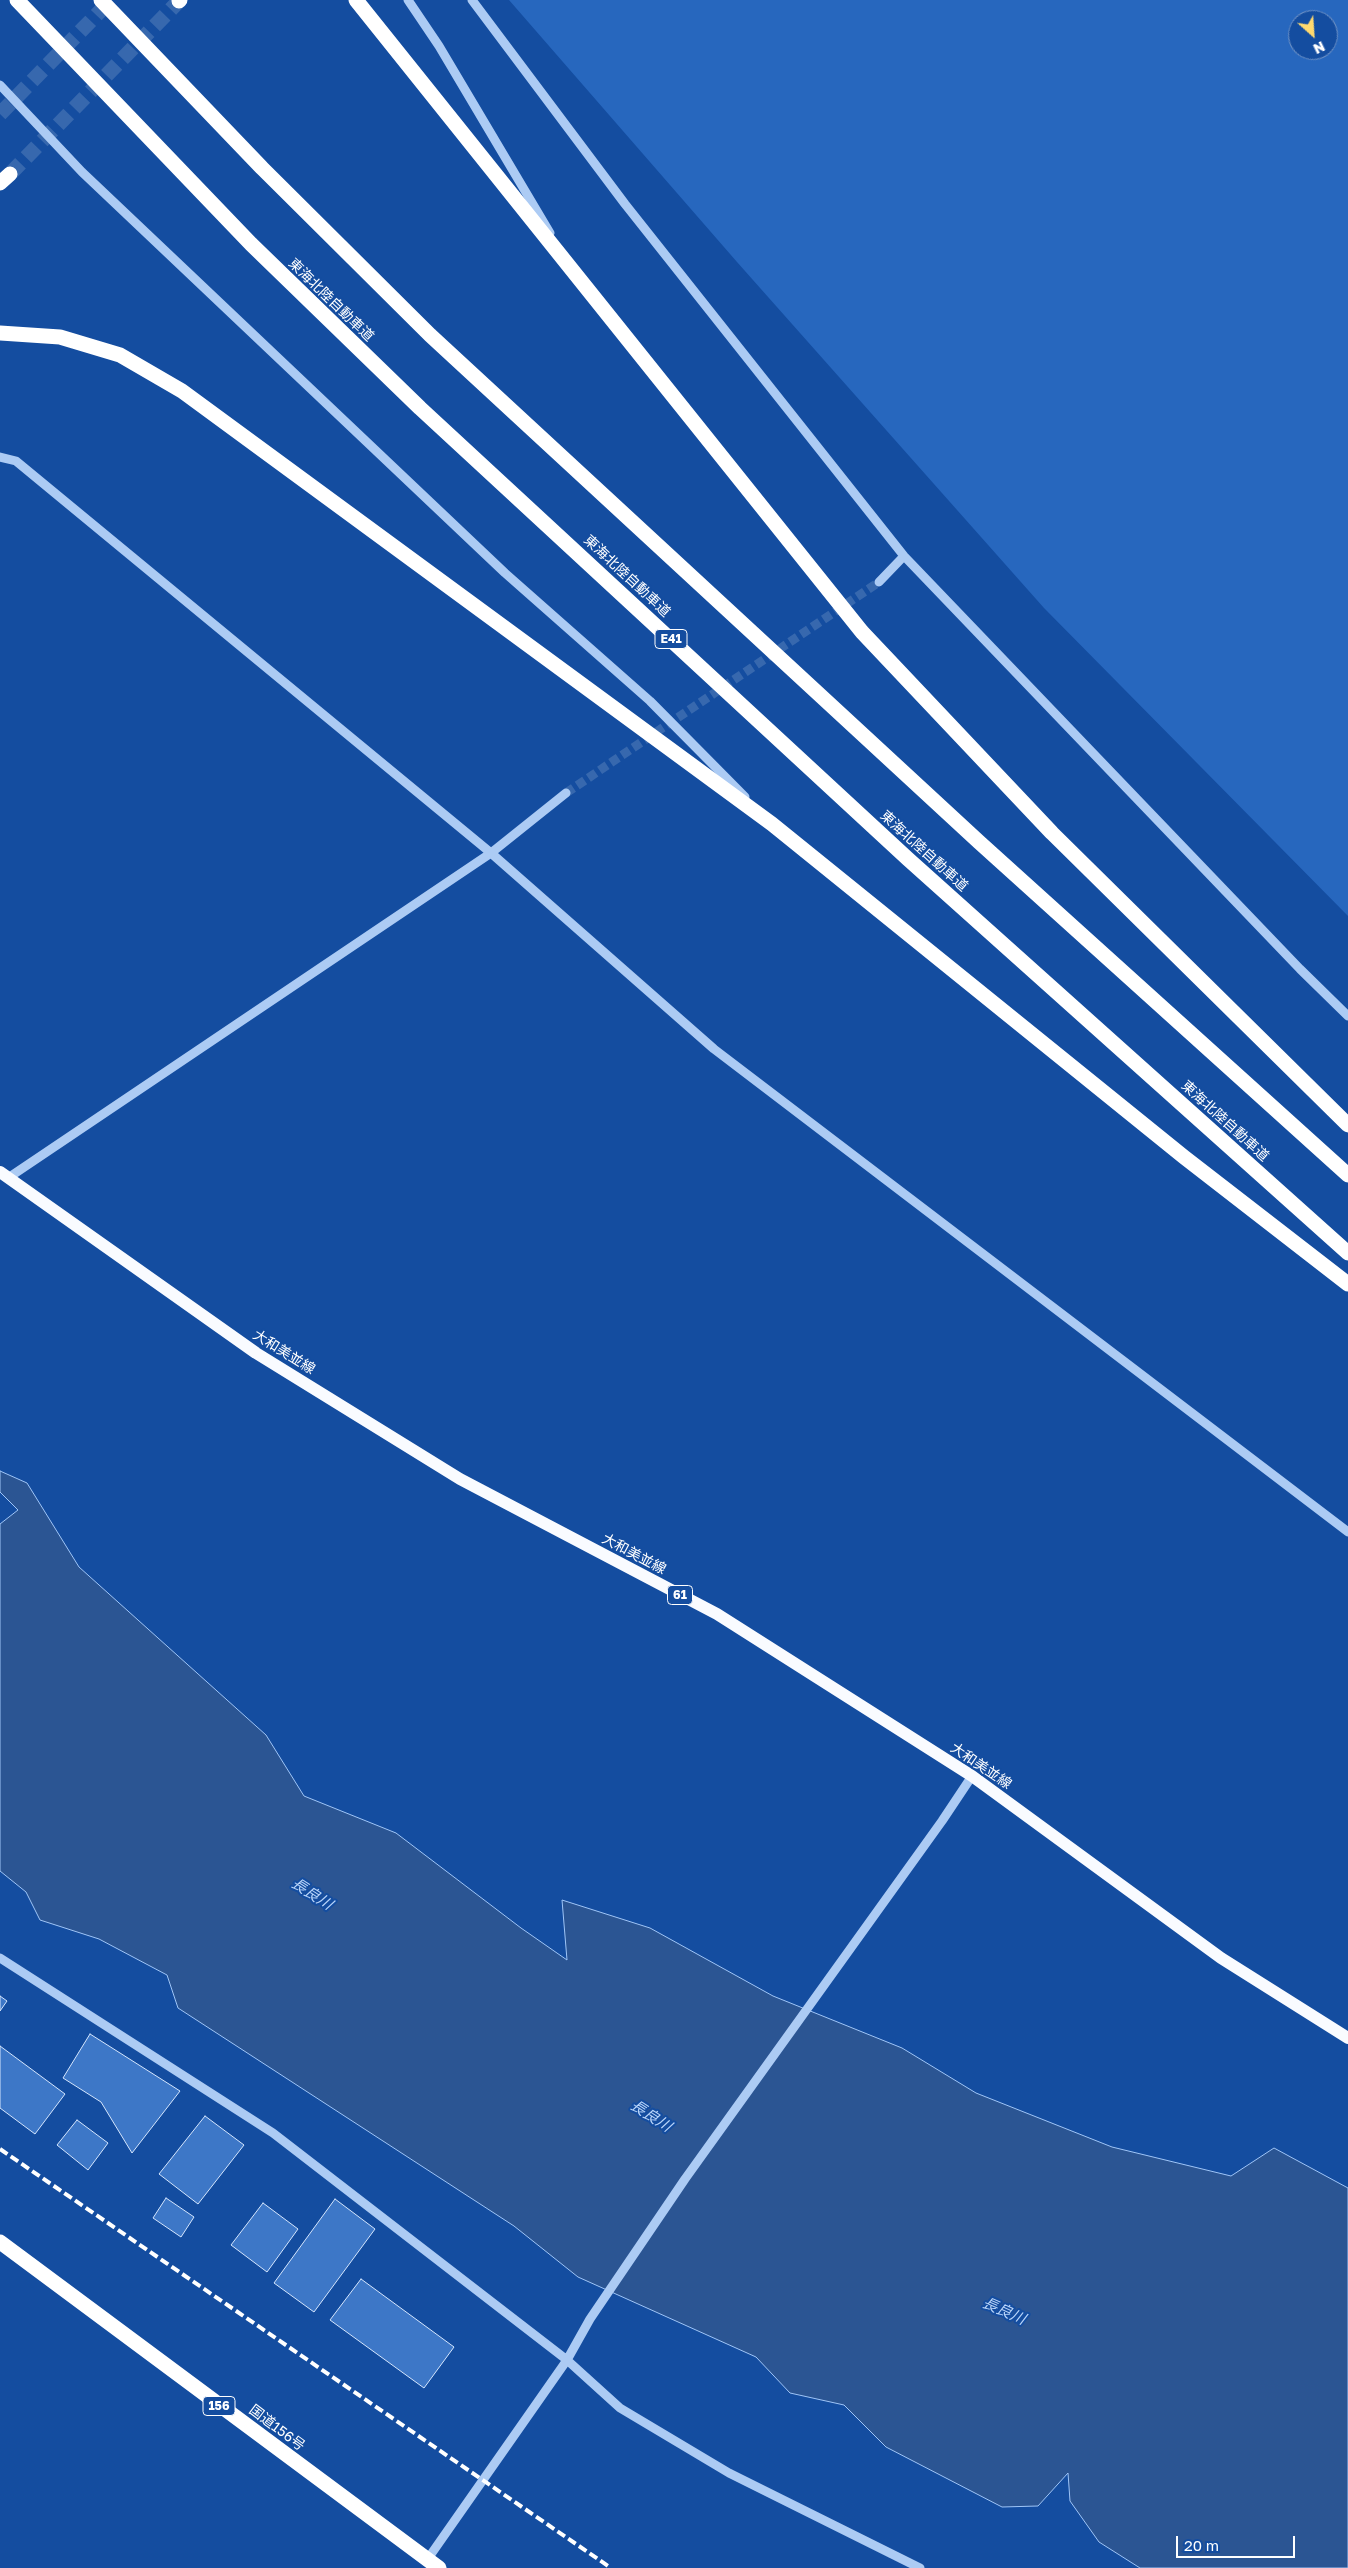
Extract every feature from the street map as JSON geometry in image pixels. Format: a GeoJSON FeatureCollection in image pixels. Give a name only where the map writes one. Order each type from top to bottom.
{"type":"FeatureCollection","features":[{"type":"Feature","properties":{"kind":"highway","name":"東海北陸自動車道"},"geometry":{"type":"LineString","coordinates":[[17,0],[251,244],[420,408],[908,859],[1348,1253]]}},
{"type":"Feature","properties":{"kind":"highway"},"geometry":{"type":"LineString","coordinates":[[101,0],[262,168],[430,335],[972,835],[1348,1175]]}},
{"type":"Feature","properties":{"kind":"highway"},"geometry":{"type":"LineString","coordinates":[[356,0],[862,632],[1052,833],[1348,1125]]}},
{"type":"Feature","properties":{"kind":"highway"},"geometry":{"type":"LineString","coordinates":[[0,333],[60,337],[120,354],[182,391],[772,824],[1176,1150],[1348,1284]]}},
{"type":"Feature","properties":{"kind":"highway","name":"国道156号"},"geometry":{"type":"LineString","coordinates":[[0,2242],[429,2565]]}},
{"type":"Feature","properties":{"kind":"main road","name":"大和美並線"},"geometry":{"type":"LineString","coordinates":[[4,1175],[256,1353],[460,1479],[717,1614],[972,1776],[1221,1958],[1348,2038]]}},
{"type":"Feature","properties":{"kind":"street"},"geometry":{"type":"LineString","coordinates":[[408,0],[438,46],[577,278]]}},
{"type":"Feature","properties":{"kind":"street"},"geometry":{"type":"LineString","coordinates":[[472,0],[625,204],[904,556],[1300,969],[1348,1016]]}},
{"type":"Feature","properties":{"kind":"street"},"geometry":{"type":"LineString","coordinates":[[0,85],[82,172],[505,573],[650,701],[772,824]]}},
{"type":"Feature","properties":{"kind":"street"},"geometry":{"type":"LineString","coordinates":[[0,457],[16,461],[490,853],[714,1049],[1348,1532]]}},
{"type":"Feature","properties":{"kind":"street"},"geometry":{"type":"LineString","coordinates":[[879,582],[904,556]]}},
{"type":"Feature","properties":{"kind":"street"},"geometry":{"type":"LineString","coordinates":[[4,1175],[490,853],[566,793]]}},
{"type":"Feature","properties":{"kind":"street"},"geometry":{"type":"LineString","coordinates":[[429,2565],[567,2360],[590,2319],[685,2180],[942,1821],[972,1776]]}},
{"type":"Feature","properties":{"kind":"street"},"geometry":{"type":"LineString","coordinates":[[0,1958],[273,2133],[567,2360],[620,2408],[729,2473],[920,2568]]}},
{"type":"Feature","properties":{"kind":"shaded area"},"geometry":{"type":"Polygon","coordinates":[[[509,0],[1348,0],[1348,916],[1044,608],[737,262],[509,0]]]}},
{"type":"Feature","properties":{"kind":"water","name":"長良川"},"geometry":{"type":"Polygon","coordinates":[[[0,1471],[27,1483],[79,1567],[266,1735],[304,1796],[396,1833],[521,1928],[567,1960],[562,1900],[650,1928],[773,1996],[902,2048],[976,2093],[1112,2147],[1231,2176],[1274,2148],[1348,2188],[1348,2568],[1140,2568],[1099,2542],[1070,2501],[1068,2473],[1038,2506],[1002,2507],[886,2447],[844,2405],[790,2393],[756,2357],[578,2277],[514,2226],[178,2008],[167,1975],[99,1939],[40,1920],[26,1892],[0,1871],[0,1524],[18,1510],[0,1492],[0,1471]]]}},
{"type":"Feature","properties":{"kind":"building"},"geometry":{"type":"Polygon","coordinates":[[[0,1996],[7,2001],[0,2011],[0,1996]]]}},
{"type":"Feature","properties":{"kind":"building"},"geometry":{"type":"Polygon","coordinates":[[[90,2034],[180,2091],[132,2153],[101,2102],[63,2078],[90,2034]]]}},
{"type":"Feature","properties":{"kind":"building"},"geometry":{"type":"Polygon","coordinates":[[[0,2046],[65,2094],[35,2134],[0,2108],[0,2046]]]}},
{"type":"Feature","properties":{"kind":"building"},"geometry":{"type":"Polygon","coordinates":[[[205,2116],[244,2145],[198,2204],[159,2174],[205,2116]]]}},
{"type":"Feature","properties":{"kind":"building"},"geometry":{"type":"Polygon","coordinates":[[[77,2120],[108,2143],[88,2170],[57,2145],[77,2120]]]}},
{"type":"Feature","properties":{"kind":"building"},"geometry":{"type":"Polygon","coordinates":[[[166,2198],[194,2217],[181,2237],[153,2218],[166,2198]]]}},
{"type":"Feature","properties":{"kind":"building"},"geometry":{"type":"Polygon","coordinates":[[[335,2199],[375,2229],[314,2312],[274,2283],[335,2199]]]}},
{"type":"Feature","properties":{"kind":"building"},"geometry":{"type":"Polygon","coordinates":[[[263,2203],[298,2229],[267,2272],[231,2245],[263,2203]]]}},
{"type":"Feature","properties":{"kind":"building"},"geometry":{"type":"Polygon","coordinates":[[[361,2279],[454,2347],[424,2388],[330,2320],[361,2279]]]}},
{"type":"Feature","properties":{"kind":"tunnel"},"geometry":{"type":"LineString","coordinates":[[0,114],[111,0]]}},
{"type":"Feature","properties":{"kind":"tunnel"},"geometry":{"type":"LineString","coordinates":[[10,174],[179,1]]}},
{"type":"Feature","properties":{"kind":"tunnel"},"geometry":{"type":"LineString","coordinates":[[566,793],[879,582]]}},
{"type":"Feature","properties":{"kind":"railway"},"geometry":{"type":"LineString","coordinates":[[0,2149],[611,2568]]}}]}
